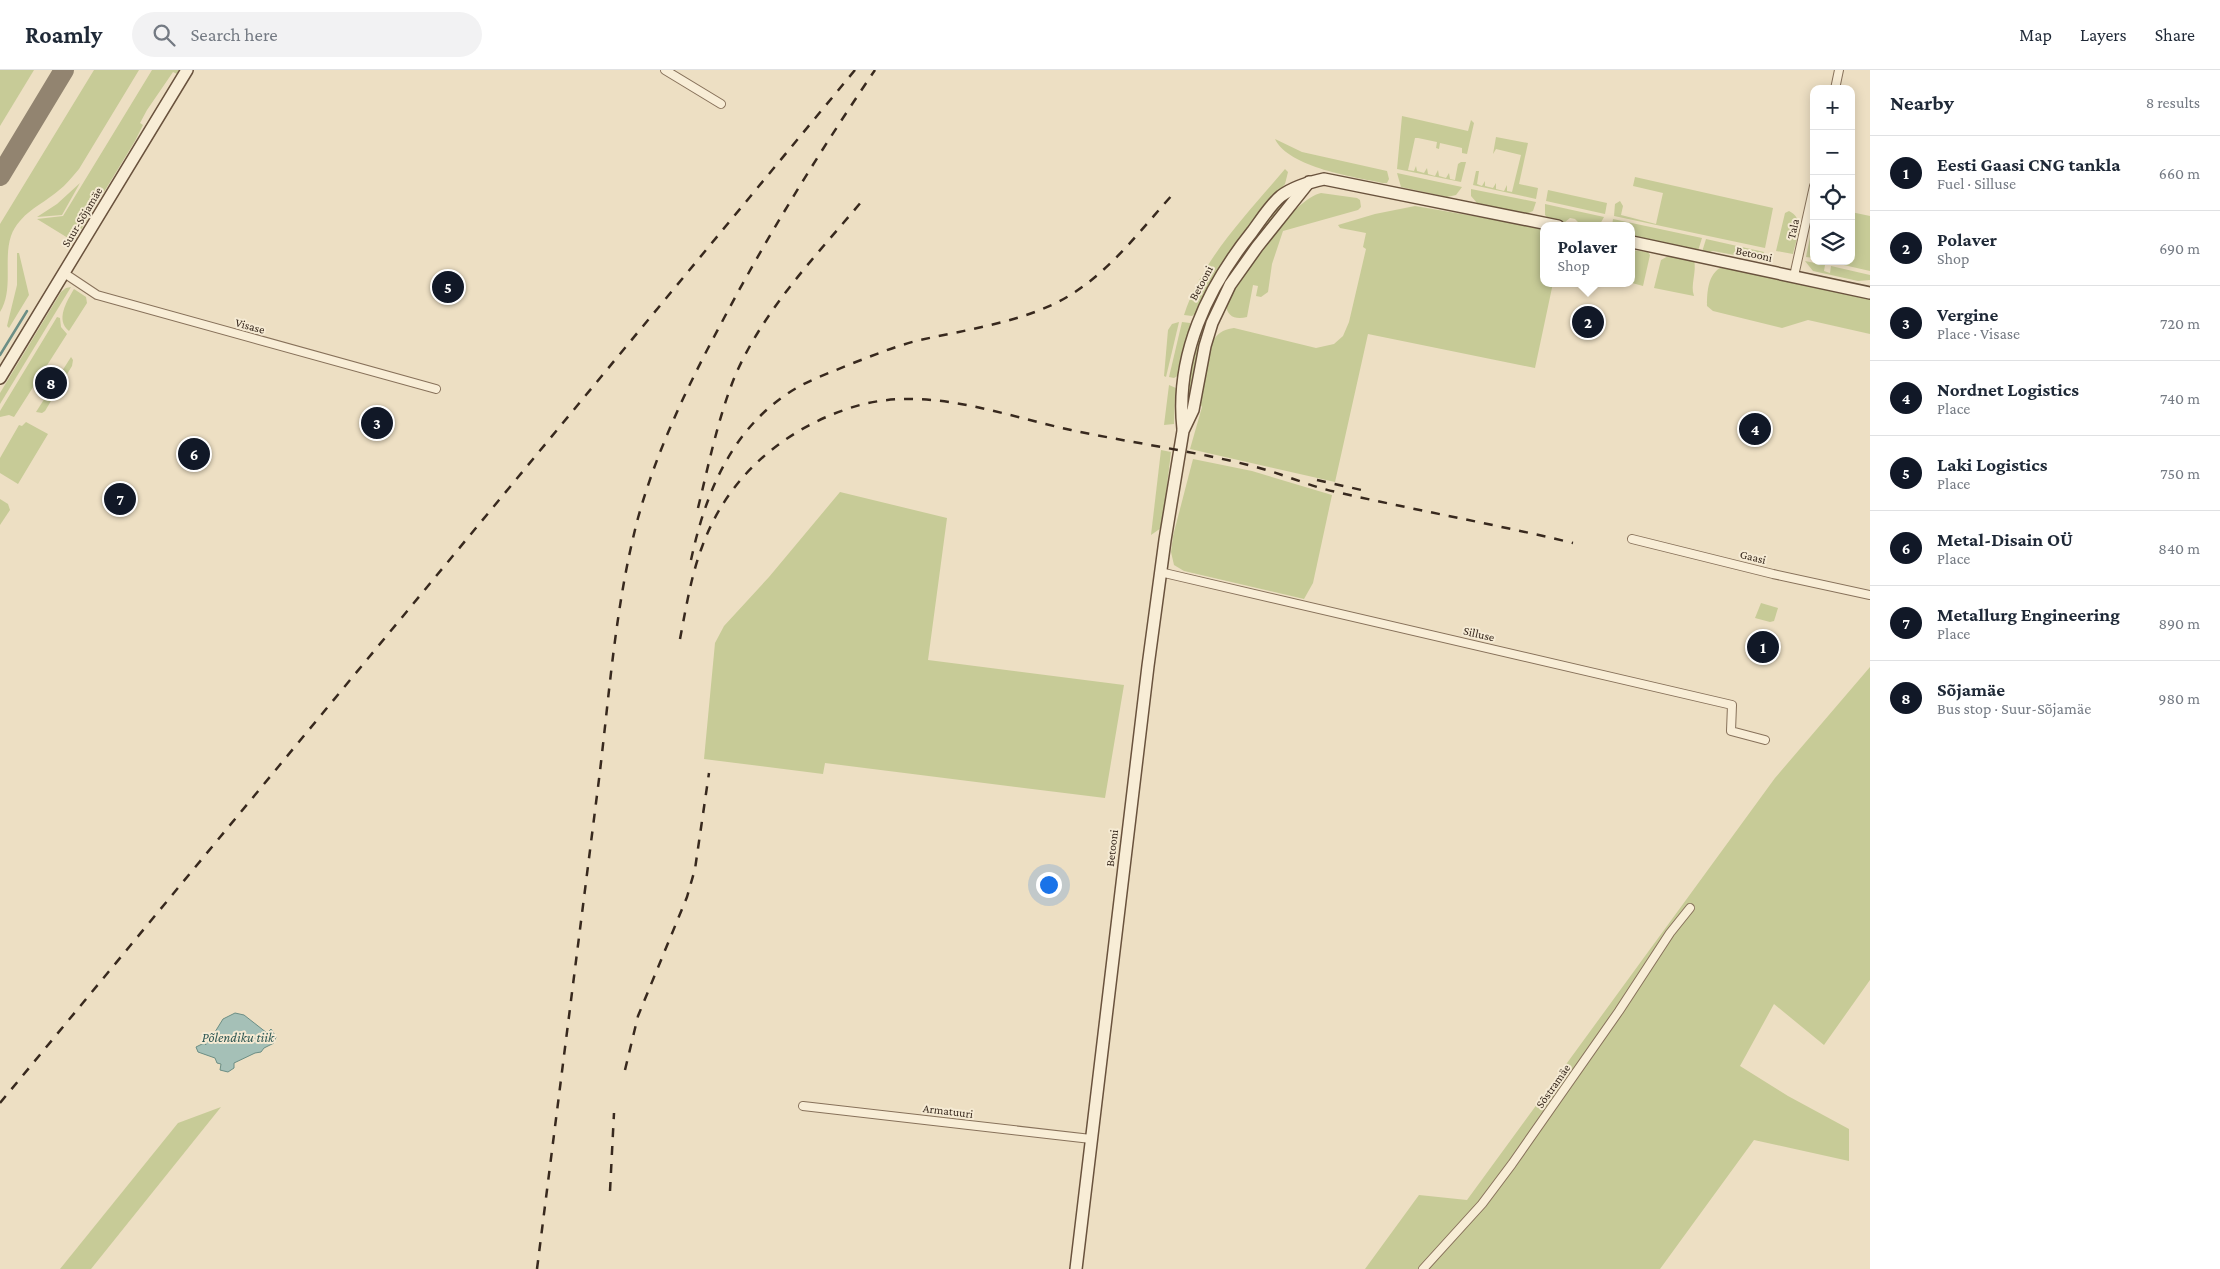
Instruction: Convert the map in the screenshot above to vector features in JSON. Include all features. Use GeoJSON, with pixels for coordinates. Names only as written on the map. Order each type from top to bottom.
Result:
{"type":"FeatureCollection","features":[{"type":"Feature","properties":{"kind":"street","name":"Suur-Sõjamäe"},"geometry":{"type":"LineString","coordinates":[[0,378],[187,70]]}},
{"type":"Feature","properties":{"kind":"street"},"geometry":{"type":"LineString","coordinates":[[664,70],[721,104]]}},
{"type":"Feature","properties":{"kind":"street"},"geometry":{"type":"LineString","coordinates":[[1836,85],[1839,70]]}},
{"type":"Feature","properties":{"kind":"street","name":"Betooni"},"geometry":{"type":"LineString","coordinates":[[1076,1269],[1160,572],[1183,431],[1180,404],[1191,344],[1198,320],[1209,296],[1236,251],[1282,196],[1309,182],[1324,179],[1540,222]]}},
{"type":"Feature","properties":{"kind":"street","name":"Tala"},"geometry":{"type":"LineString","coordinates":[[1794,276],[1810,204]]}},
{"type":"Feature","properties":{"kind":"street","name":"Betooni"},"geometry":{"type":"LineString","coordinates":[[1635,243],[1870,293]]}},
{"type":"Feature","properties":{"kind":"street","name":"Visase"},"geometry":{"type":"LineString","coordinates":[[64,273],[97,296],[436,389]]}},
{"type":"Feature","properties":{"kind":"street","name":"Gaasi"},"geometry":{"type":"LineString","coordinates":[[1632,539],[1774,574],[1870,595]]}},
{"type":"Feature","properties":{"kind":"street","name":"Silluse"},"geometry":{"type":"LineString","coordinates":[[1160,572],[1732,705],[1731,731],[1766,740]]}},
{"type":"Feature","properties":{"kind":"street","name":"Sõstramäe"},"geometry":{"type":"LineString","coordinates":[[1423,1269],[1482,1204],[1512,1164],[1619,1011],[1670,933],[1690,908]]}},
{"type":"Feature","properties":{"kind":"street","name":"Armatuuri"},"geometry":{"type":"LineString","coordinates":[[803,1106],[1091,1139]]}},
{"type":"Feature","properties":{"kind":"green space"},"geometry":{"type":"Polygon","coordinates":[[[0,70],[34,70],[0,126],[0,70]]]}},
{"type":"Feature","properties":{"kind":"green space"},"geometry":{"type":"Polygon","coordinates":[[[94,70],[139,70],[79,169],[61,189],[31,210],[15,228],[9,245],[8,284],[0,312],[0,224],[94,70]]]}},
{"type":"Feature","properties":{"kind":"green space"},"geometry":{"type":"Polygon","coordinates":[[[152,70],[179,70],[177,74],[173,72],[147,110],[140,123],[143,125],[135,141],[79,233],[68,238],[37,219],[63,216],[152,70]]]}},
{"type":"Feature","properties":{"kind":"green space"},"geometry":{"type":"Polygon","coordinates":[[[1402,116],[1468,131],[1471,120],[1474,123],[1467,154],[1462,153],[1462,148],[1440,143],[1439,149],[1436,148],[1437,142],[1415,138],[1408,170],[1414,171],[1416,166],[1417,171],[1424,173],[1427,168],[1428,174],[1435,176],[1438,170],[1439,176],[1446,178],[1449,173],[1450,179],[1455,180],[1458,164],[1466,162],[1461,182],[1397,169],[1402,116]]]}},
{"type":"Feature","properties":{"kind":"green space"},"geometry":{"type":"Polygon","coordinates":[[[1496,137],[1528,143],[1519,184],[1538,188],[1536,199],[1473,185],[1476,171],[1479,171],[1477,184],[1482,186],[1485,181],[1485,186],[1493,188],[1496,183],[1496,189],[1504,191],[1507,185],[1507,191],[1512,192],[1521,155],[1496,149],[1493,154],[1496,137]]]}},
{"type":"Feature","properties":{"kind":"green space"},"geometry":{"type":"Polygon","coordinates":[[[1275,139],[1302,152],[1387,171],[1389,179],[1387,183],[1383,183],[1324,170],[1294,157],[1283,149],[1275,139]]]}},
{"type":"Feature","properties":{"kind":"green space"},"geometry":{"type":"Polygon","coordinates":[[[1285,169],[1288,172],[1285,184],[1225,258],[1196,313],[1192,316],[1184,315],[1192,294],[1214,256],[1285,169]]]}},
{"type":"Feature","properties":{"kind":"green space"},"geometry":{"type":"Polygon","coordinates":[[[1397,173],[1462,187],[1456,195],[1447,197],[1401,187],[1397,173]]]}},
{"type":"Feature","properties":{"kind":"green space"},"geometry":{"type":"Polygon","coordinates":[[[1635,177],[1773,208],[1765,248],[1614,216],[1615,204],[1620,201],[1623,206],[1621,215],[1656,224],[1663,193],[1633,186],[1635,177]]]}},
{"type":"Feature","properties":{"kind":"green space"},"geometry":{"type":"Polygon","coordinates":[[[80,183],[62,215],[37,217],[57,204],[80,183]]]}},
{"type":"Feature","properties":{"kind":"green space"},"geometry":{"type":"Polygon","coordinates":[[[1471,189],[1536,202],[1533,211],[1526,214],[1477,203],[1471,196],[1471,189]]]}},
{"type":"Feature","properties":{"kind":"green space"},"geometry":{"type":"Polygon","coordinates":[[[1548,190],[1607,203],[1605,214],[1546,201],[1548,190]]]}},
{"type":"Feature","properties":{"kind":"green space"},"geometry":{"type":"Polygon","coordinates":[[[1321,193],[1357,198],[1360,200],[1361,207],[1358,210],[1283,231],[1272,264],[1268,292],[1261,297],[1256,296],[1258,286],[1253,285],[1247,317],[1236,318],[1232,316],[1226,308],[1226,303],[1254,258],[1296,209],[1309,198],[1321,193]]]}},
{"type":"Feature","properties":{"kind":"green space"},"geometry":{"type":"Polygon","coordinates":[[[1284,204],[1210,315],[1207,316],[1205,313],[1245,246],[1280,205],[1284,204]]]}},
{"type":"Feature","properties":{"kind":"green space"},"geometry":{"type":"Polygon","coordinates":[[[1545,204],[1604,217],[1601,222],[1578,222],[1570,218],[1565,222],[1550,220],[1545,215],[1545,204]]]}},
{"type":"Feature","properties":{"kind":"green space"},"geometry":{"type":"Polygon","coordinates":[[[1415,206],[1540,227],[1540,287],[1552,287],[1535,368],[1368,334],[1335,482],[1190,449],[1202,407],[1200,404],[1211,344],[1215,337],[1223,331],[1234,328],[1316,348],[1334,344],[1343,336],[1349,322],[1366,249],[1363,247],[1366,233],[1340,228],[1338,225],[1375,214],[1415,206]]]}},
{"type":"Feature","properties":{"kind":"green space"},"geometry":{"type":"Polygon","coordinates":[[[1789,211],[1794,215],[1799,224],[1793,254],[1776,251],[1785,213],[1789,211]]]}},
{"type":"Feature","properties":{"kind":"green space"},"geometry":{"type":"Polygon","coordinates":[[[1855,213],[1870,216],[1870,271],[1844,265],[1855,265],[1855,213]]]}},
{"type":"Feature","properties":{"kind":"green space"},"geometry":{"type":"Polygon","coordinates":[[[1613,219],[1627,222],[1613,222],[1613,219]]]}},
{"type":"Feature","properties":{"kind":"green space"},"geometry":{"type":"Polygon","coordinates":[[[1635,224],[1702,238],[1698,251],[1635,238],[1635,224]]]}},
{"type":"Feature","properties":{"kind":"green space"},"geometry":{"type":"Polygon","coordinates":[[[1810,238],[1810,258],[1806,257],[1810,238]]]}},
{"type":"Feature","properties":{"kind":"green space"},"geometry":{"type":"Polygon","coordinates":[[[1706,239],[1764,252],[1761,260],[1713,251],[1706,253],[1702,252],[1706,239]]]}},
{"type":"Feature","properties":{"kind":"green space"},"geometry":{"type":"Polygon","coordinates":[[[1635,250],[1648,252],[1650,255],[1643,286],[1635,284],[1635,250]]]}},
{"type":"Feature","properties":{"kind":"green space"},"geometry":{"type":"Polygon","coordinates":[[[17,253],[19,253],[29,295],[9,328],[7,326],[17,285],[17,253]]]}},
{"type":"Feature","properties":{"kind":"green space"},"geometry":{"type":"Polygon","coordinates":[[[1670,255],[1694,260],[1694,296],[1654,288],[1661,260],[1670,255]]]}},
{"type":"Feature","properties":{"kind":"green space"},"geometry":{"type":"Polygon","coordinates":[[[1805,261],[1810,262],[1810,265],[1825,265],[1824,271],[1830,273],[1831,266],[1870,275],[1870,280],[1858,281],[1813,271],[1805,261]]]}},
{"type":"Feature","properties":{"kind":"green space"},"geometry":{"type":"Polygon","coordinates":[[[1722,267],[1870,298],[1870,334],[1808,320],[1782,328],[1713,311],[1707,306],[1708,289],[1711,278],[1722,267]]]}},
{"type":"Feature","properties":{"kind":"green space"},"geometry":{"type":"Polygon","coordinates":[[[71,287],[0,404],[0,393],[61,292],[71,287]]]}},
{"type":"Feature","properties":{"kind":"green space"},"geometry":{"type":"Polygon","coordinates":[[[74,289],[86,297],[87,303],[69,331],[65,327],[63,316],[74,289]]]}},
{"type":"Feature","properties":{"kind":"green space"},"geometry":{"type":"Polygon","coordinates":[[[57,317],[60,318],[61,327],[67,334],[14,417],[9,415],[0,417],[0,411],[57,317]]]}},
{"type":"Feature","properties":{"kind":"green space"},"geometry":{"type":"Polygon","coordinates":[[[1179,322],[1166,377],[1164,376],[1168,330],[1172,324],[1179,322]]]}},
{"type":"Feature","properties":{"kind":"green space"},"geometry":{"type":"Polygon","coordinates":[[[1182,322],[1190,323],[1191,327],[1179,375],[1174,378],[1169,377],[1182,322]]]}},
{"type":"Feature","properties":{"kind":"green space"},"geometry":{"type":"Polygon","coordinates":[[[1202,328],[1204,329],[1188,407],[1189,377],[1202,328]]]}},
{"type":"Feature","properties":{"kind":"green space"},"geometry":{"type":"Polygon","coordinates":[[[71,357],[73,360],[72,366],[45,411],[42,413],[36,412],[71,357]]]}},
{"type":"Feature","properties":{"kind":"green space"},"geometry":{"type":"Polygon","coordinates":[[[1169,385],[1176,388],[1174,424],[1164,425],[1169,385]]]}},
{"type":"Feature","properties":{"kind":"green space"},"geometry":{"type":"Polygon","coordinates":[[[26,422],[48,434],[18,484],[0,473],[0,458],[19,425],[22,426],[26,422]]]}},
{"type":"Feature","properties":{"kind":"green space"},"geometry":{"type":"Polygon","coordinates":[[[1161,450],[1171,452],[1161,528],[1151,535],[1161,450]]]}},
{"type":"Feature","properties":{"kind":"green space"},"geometry":{"type":"Polygon","coordinates":[[[1193,459],[1252,471],[1332,495],[1313,583],[1304,599],[1184,571],[1174,565],[1171,552],[1173,536],[1193,459]]]}},
{"type":"Feature","properties":{"kind":"green space"},"geometry":{"type":"Polygon","coordinates":[[[840,492],[947,518],[928,660],[1124,685],[1105,798],[825,763],[823,774],[704,759],[715,643],[724,626],[769,577],[840,492]]]}},
{"type":"Feature","properties":{"kind":"green space"},"geometry":{"type":"Polygon","coordinates":[[[0,499],[8,504],[10,510],[0,525],[0,499]]]}},
{"type":"Feature","properties":{"kind":"green space"},"geometry":{"type":"Polygon","coordinates":[[[1761,603],[1778,608],[1774,621],[1770,622],[1755,618],[1761,603]]]}},
{"type":"Feature","properties":{"kind":"green space"},"geometry":{"type":"Polygon","coordinates":[[[1870,667],[1870,980],[1824,1045],[1774,1004],[1740,1066],[1788,1096],[1849,1129],[1849,1161],[1754,1140],[1660,1269],[1365,1269],[1419,1195],[1467,1200],[1775,778],[1870,667]]]}},
{"type":"Feature","properties":{"kind":"green space"},"geometry":{"type":"Polygon","coordinates":[[[221,1107],[91,1269],[60,1269],[178,1123],[221,1107]]]}},
{"type":"Feature","properties":{"kind":"water","name":"Põlendiku tiik"},"geometry":{"type":"Polygon","coordinates":[[[235,1013],[244,1015],[267,1033],[271,1029],[276,1037],[274,1043],[264,1048],[261,1052],[234,1063],[234,1068],[228,1072],[220,1070],[221,1064],[217,1063],[215,1058],[198,1052],[196,1047],[204,1043],[206,1045],[205,1042],[215,1032],[223,1019],[235,1013]]]}},
{"type":"Feature","properties":{"kind":"waterway"},"geometry":{"type":"LineString","coordinates":[[0,355],[27,311]]}},
{"type":"Feature","properties":{"kind":"taxiway"},"geometry":{"type":"LineString","coordinates":[[0,176],[64,70]]}},
{"type":"Feature","properties":{"kind":"railway"},"geometry":{"type":"LineString","coordinates":[[0,1103],[855,70]]}},
{"type":"Feature","properties":{"kind":"railway"},"geometry":{"type":"LineString","coordinates":[[537,1269],[613,656],[623,587],[638,518],[664,442],[710,344],[777,224],[875,70]]}},
{"type":"Feature","properties":{"kind":"railway"},"geometry":{"type":"LineString","coordinates":[[691,560],[705,508],[726,461],[740,439],[757,419],[777,401],[812,380],[893,348],[920,340],[1008,321],[1058,302],[1091,280],[1120,254],[1173,194]]}},
{"type":"Feature","properties":{"kind":"railway"},"geometry":{"type":"LineString","coordinates":[[698,508],[724,408],[735,376],[747,352],[761,328],[792,284],[862,201]]}},
{"type":"Feature","properties":{"kind":"railway"},"geometry":{"type":"LineString","coordinates":[[680,639],[692,581],[702,547],[712,523],[740,480],[777,446],[798,432],[844,410],[873,402],[901,399],[958,403],[1071,430],[1233,461],[1336,492],[1573,543]]}},
{"type":"Feature","properties":{"kind":"railway"},"geometry":{"type":"LineString","coordinates":[[1317,480],[1366,491]]}},
{"type":"Feature","properties":{"kind":"railway"},"geometry":{"type":"LineString","coordinates":[[625,1070],[638,1016],[687,897],[695,869],[709,773]]}},
{"type":"Feature","properties":{"kind":"railway"},"geometry":{"type":"LineString","coordinates":[[610,1191],[614,1113]]}},
{"type":"Feature","properties":{"kind":"place","name":"Laki Logistics"},"geometry":{"type":"Point","coordinates":[448,287]}},
{"type":"Feature","properties":{"kind":"place","name":"Polaver"},"geometry":{"type":"Point","coordinates":[1588,322]}},
{"type":"Feature","properties":{"kind":"place","name":"Sõjamäe"},"geometry":{"type":"Point","coordinates":[51,383]}},
{"type":"Feature","properties":{"kind":"place","name":"Vergine"},"geometry":{"type":"Point","coordinates":[377,423]}},
{"type":"Feature","properties":{"kind":"place","name":"Nordnet Logistics"},"geometry":{"type":"Point","coordinates":[1755,429]}},
{"type":"Feature","properties":{"kind":"place","name":"Metal-Disain OÜ"},"geometry":{"type":"Point","coordinates":[194,454]}},
{"type":"Feature","properties":{"kind":"place","name":"Metallurg Engineering"},"geometry":{"type":"Point","coordinates":[120,499]}},
{"type":"Feature","properties":{"kind":"place","name":"Eesti Gaasi CNG tankla"},"geometry":{"type":"Point","coordinates":[1763,647]}}]}
